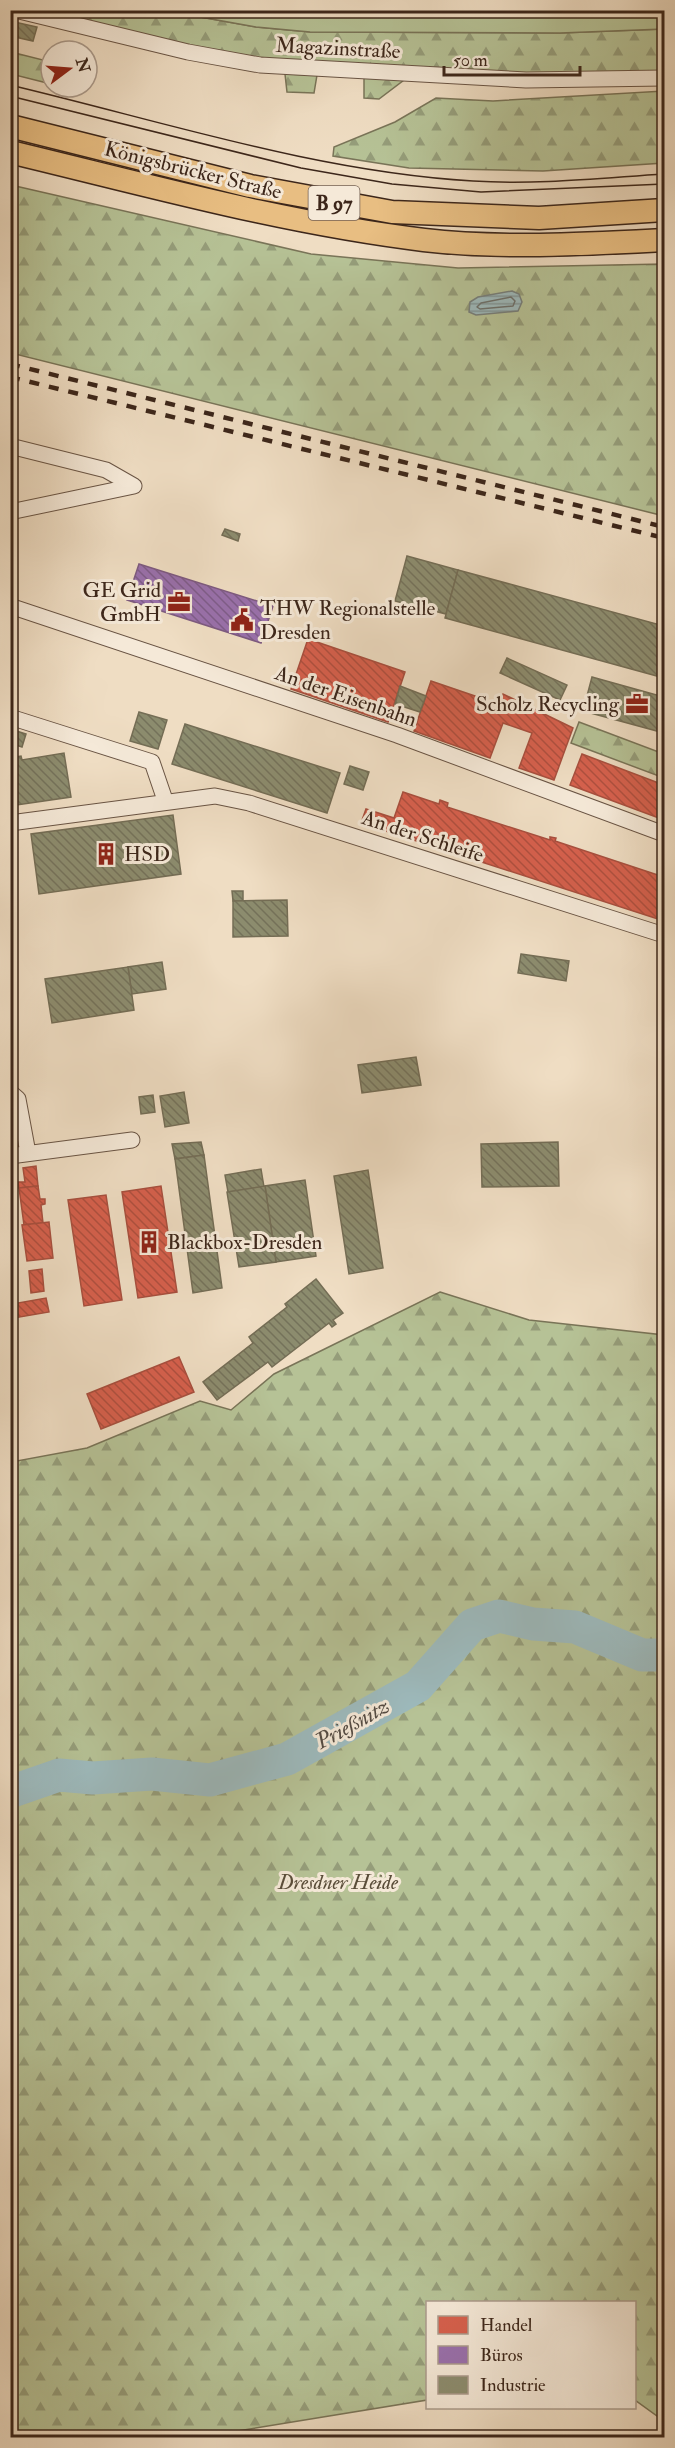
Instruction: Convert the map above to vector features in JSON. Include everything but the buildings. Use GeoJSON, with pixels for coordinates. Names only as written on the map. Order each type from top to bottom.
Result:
{"type":"FeatureCollection","features":[{"type":"Feature","properties":{"kind":"main road","name":"Königsbrücker Straße"},"geometry":{"type":"LineString","coordinates":[[10,126],[250,186],[392,212],[539,218],[664,210]]}},
{"type":"Feature","properties":{"kind":"main road","name":"Königsbrücker Straße"},"geometry":{"type":"LineString","coordinates":[[10,152],[244,210],[328,226],[425,240],[474,243],[664,240]]}},
{"type":"Feature","properties":{"kind":"street","name":"Magazinstraße"},"geometry":{"type":"LineString","coordinates":[[15,10],[188,52],[261,65],[526,80],[664,78]]}},
{"type":"Feature","properties":{"kind":"street"},"geometry":{"type":"LineString","coordinates":[[10,446],[106,470],[134,486],[10,512]]}},
{"type":"Feature","properties":{"kind":"street","name":"An der Eisenbahn"},"geometry":{"type":"LineString","coordinates":[[10,606],[397,735],[664,834]]}},
{"type":"Feature","properties":{"kind":"street"},"geometry":{"type":"LineString","coordinates":[[10,717],[152,762],[165,800]]}},
{"type":"Feature","properties":{"kind":"street","name":"An der Schleife"},"geometry":{"type":"LineString","coordinates":[[10,823],[165,800],[215,796],[249,803],[664,935]]}},
{"type":"Feature","properties":{"kind":"street"},"geometry":{"type":"LineString","coordinates":[[10,1092],[18,1100],[28,1153]]}},
{"type":"Feature","properties":{"kind":"street"},"geometry":{"type":"LineString","coordinates":[[10,1156],[132,1140]]}},
{"type":"Feature","properties":{"kind":"green space"},"geometry":{"type":"Polygon","coordinates":[[[664,10],[664,29],[560,33],[310,32],[256,27],[167,11],[664,10]]]}},
{"type":"Feature","properties":{"kind":"green space"},"geometry":{"type":"Polygon","coordinates":[[[42,11],[167,11],[256,27],[310,32],[560,33],[664,29],[664,71],[570,75],[267,61],[195,50],[42,11]]]}},
{"type":"Feature","properties":{"kind":"green space"},"geometry":{"type":"Polygon","coordinates":[[[11,52],[39,59],[39,81],[11,74],[11,52]]]}},
{"type":"Feature","properties":{"kind":"green space"},"geometry":{"type":"Polygon","coordinates":[[[285,74],[317,75],[314,93],[287,92],[285,74]]]}},
{"type":"Feature","properties":{"kind":"green space"},"geometry":{"type":"Polygon","coordinates":[[[364,76],[404,80],[379,99],[364,98],[364,76]]]}},
{"type":"Feature","properties":{"kind":"green space"},"geometry":{"type":"Polygon","coordinates":[[[664,91],[664,163],[543,171],[409,168],[333,156],[334,147],[395,122],[436,98],[493,101],[664,91]]]}},
{"type":"Feature","properties":{"kind":"green space"},"geometry":{"type":"Polygon","coordinates":[[[11,185],[311,254],[458,268],[664,264],[664,516],[11,353],[11,185]]]}},
{"type":"Feature","properties":{"kind":"green space"},"geometry":{"type":"Polygon","coordinates":[[[579,722],[664,754],[664,778],[571,743],[579,722]]]}},
{"type":"Feature","properties":{"kind":"green space","name":"Dresdner Heide"},"geometry":{"type":"Polygon","coordinates":[[[440,1292],[529,1320],[664,1335],[664,2421],[636,2401],[636,2301],[426,2301],[426,2400],[201,2437],[11,2437],[11,1462],[87,1448],[200,1401],[231,1410],[274,1374],[440,1292]]]}},
{"type":"Feature","properties":{"kind":"water"},"geometry":{"type":"Polygon","coordinates":[[[512,291],[519,294],[522,302],[518,311],[476,315],[469,312],[470,302],[478,297],[512,291]]]}},
{"type":"Feature","properties":{"kind":"waterway","name":"Prießnitz"},"geometry":{"type":"LineString","coordinates":[[10,1792],[59,1775],[93,1778],[152,1774],[210,1780],[287,1759],[418,1686],[472,1625],[499,1616],[533,1624],[575,1627],[642,1655],[664,1655]]}},
{"type":"Feature","properties":{"kind":"tram line"},"geometry":{"type":"LineString","coordinates":[[10,85],[240,143],[356,167],[415,176],[521,182],[664,174]]}},
{"type":"Feature","properties":{"kind":"tram line"},"geometry":{"type":"LineString","coordinates":[[10,96],[301,168],[392,184],[481,192],[664,184]]}},
{"type":"Feature","properties":{"kind":"railway"},"geometry":{"type":"LineString","coordinates":[[10,364],[664,527]]}},
{"type":"Feature","properties":{"kind":"railway"},"geometry":{"type":"LineString","coordinates":[[10,377],[664,538]]}},
{"type":"Feature","properties":{"kind":"place","name":"GE Grid GmbH"},"geometry":{"type":"Point","coordinates":[179,602]}},
{"type":"Feature","properties":{"kind":"place","name":"THW Regionalstelle Dresden"},"geometry":{"type":"Point","coordinates":[242,620]}},
{"type":"Feature","properties":{"kind":"place","name":"Scholz Recycling"},"geometry":{"type":"Point","coordinates":[637,704]}},
{"type":"Feature","properties":{"kind":"place","name":"HSD"},"geometry":{"type":"Point","coordinates":[106,854]}},
{"type":"Feature","properties":{"kind":"place","name":"Blackbox-Dresden"},"geometry":{"type":"Point","coordinates":[149,1242]}}]}
